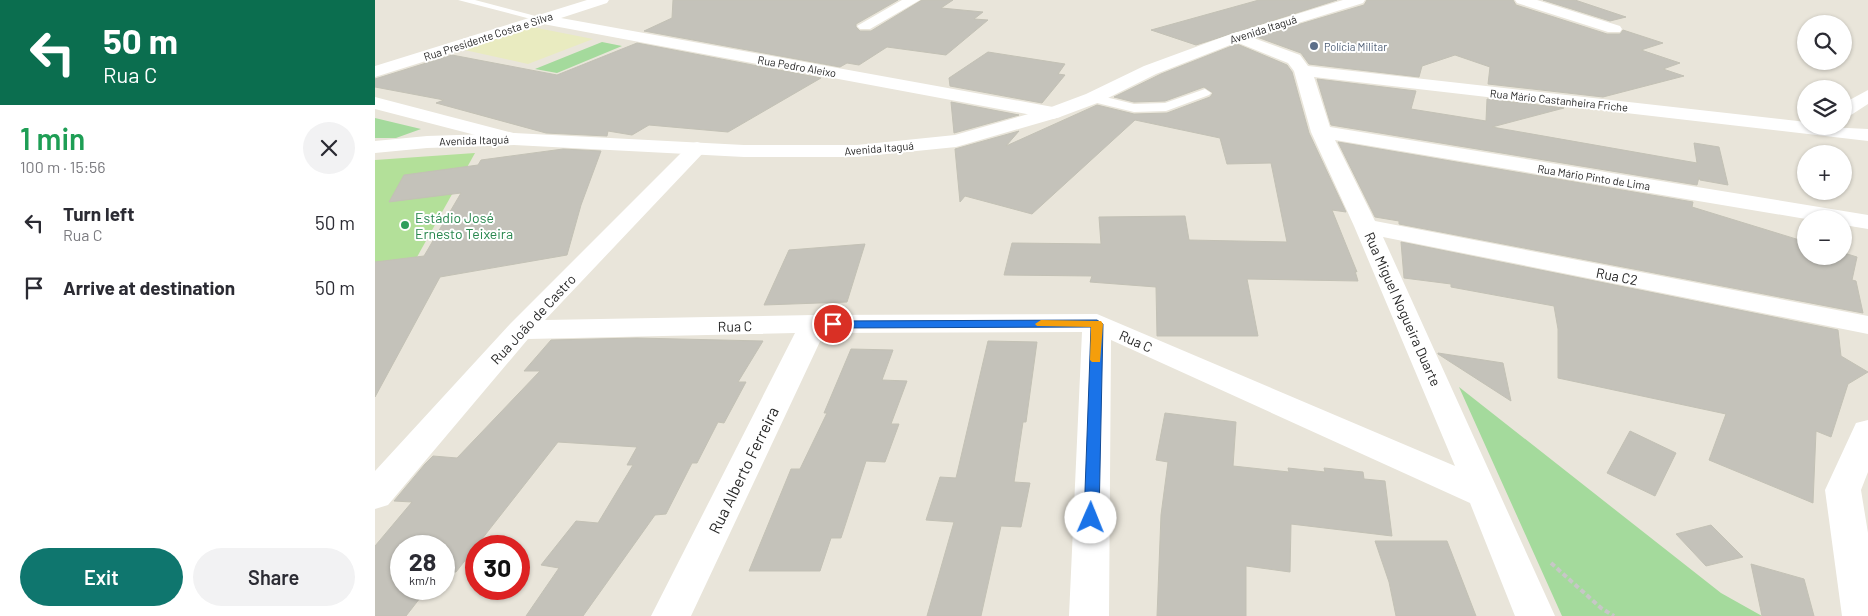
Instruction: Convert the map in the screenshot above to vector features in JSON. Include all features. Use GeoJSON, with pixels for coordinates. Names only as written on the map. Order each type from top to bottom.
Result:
{"type":"FeatureCollection","features":[{"type":"Feature","properties":{"kind":"street","name":"Rua Presidente Costa e Silva"},"geometry":{"type":"LineString","coordinates":[[375,72],[602,0]]}},
{"type":"Feature","properties":{"kind":"street"},"geometry":{"type":"LineString","coordinates":[[865,26],[913,0]]}},
{"type":"Feature","properties":{"kind":"street","name":"Avenida Itaguá"},"geometry":{"type":"LineString","coordinates":[[375,147],[427,142],[514,139],[744,151],[857,151],[956,141],[1053,113],[1093,98],[1150,70],[1237,37],[1359,0]]}},
{"type":"Feature","properties":{"kind":"street"},"geometry":{"type":"LineString","coordinates":[[1523,0],[1614,29]]}},
{"type":"Feature","properties":{"kind":"street","name":"Rua Pedro Aleixo"},"geometry":{"type":"LineString","coordinates":[[542,19],[1053,113]]}},
{"type":"Feature","properties":{"kind":"street"},"geometry":{"type":"LineString","coordinates":[[1237,37],[1294,59],[1303,71]]}},
{"type":"Feature","properties":{"kind":"street","name":"Rua Mário Castanheira Friche"},"geometry":{"type":"LineString","coordinates":[[1303,71],[1797,126]]}},
{"type":"Feature","properties":{"kind":"street","name":"Rua Miguel Nogueira Duarte"},"geometry":{"type":"LineString","coordinates":[[1303,71],[1321,132],[1367,226],[1485,494],[1535,616]]}},
{"type":"Feature","properties":{"kind":"street"},"geometry":{"type":"LineString","coordinates":[[1852,106],[1868,96]]}},
{"type":"Feature","properties":{"kind":"street"},"geometry":{"type":"LineString","coordinates":[[375,103],[514,139]]}},
{"type":"Feature","properties":{"kind":"street","name":"Rua Mário Pinto de Lima"},"geometry":{"type":"LineString","coordinates":[[1321,132],[1868,222]]}},
{"type":"Feature","properties":{"kind":"street","name":"Rua Mário Castanheira Friche"},"geometry":{"type":"LineString","coordinates":[[1852,133],[1868,135]]}},
{"type":"Feature","properties":{"kind":"street","name":"Rua João de Castro"},"geometry":{"type":"LineString","coordinates":[[375,495],[520,330],[697,148]]}},
{"type":"Feature","properties":{"kind":"street","name":"Rua C2"},"geometry":{"type":"LineString","coordinates":[[1367,226],[1868,325]]}},
{"type":"Feature","properties":{"kind":"street","name":"Rua C"},"geometry":{"type":"LineString","coordinates":[[520,330],[814,324],[1097,324],[1485,494]]}},
{"type":"Feature","properties":{"kind":"street","name":"Rua Alberto Ferreira"},"geometry":{"type":"LineString","coordinates":[[671,616],[814,324]]}},
{"type":"Feature","properties":{"kind":"street"},"geometry":{"type":"LineString","coordinates":[[1089,616],[1097,324]]}},
{"type":"Feature","properties":{"kind":"street"},"geometry":{"type":"LineString","coordinates":[[1862,616],[1843,490],[1868,432]]}},
{"type":"Feature","properties":{"kind":"lane"},"geometry":{"type":"LineString","coordinates":[[463,0],[542,19]]}},
{"type":"Feature","properties":{"kind":"lane"},"geometry":{"type":"LineString","coordinates":[[1093,98],[1134,108],[1158,108],[1205,93]]}},
{"type":"Feature","properties":{"kind":"green space"},"geometry":{"type":"Polygon","coordinates":[[[602,42],[622,46],[557,73],[535,69],[602,42]]]}},
{"type":"Feature","properties":{"kind":"green space"},"geometry":{"type":"Polygon","coordinates":[[[375,118],[421,129],[396,138],[375,138],[375,118]]]}},
{"type":"Feature","properties":{"kind":"green space","name":"Estádio José Ernesto Teixeira"},"geometry":{"type":"Polygon","coordinates":[[[475,153],[417,257],[375,321],[375,160],[475,153]]]}},
{"type":"Feature","properties":{"kind":"green space"},"geometry":{"type":"Polygon","coordinates":[[[1459,387],[1721,593],[1762,616],[1562,616],[1459,387]]]}},
{"type":"Feature","properties":{"kind":"sand"},"geometry":{"type":"Polygon","coordinates":[[[527,26],[593,39],[528,64],[460,49],[527,26]]]}},
{"type":"Feature","properties":{"kind":"building"},"geometry":{"type":"Polygon","coordinates":[[[673,0],[898,0],[856,24],[860,31],[871,31],[922,0],[953,0],[941,8],[983,12],[974,19],[988,20],[946,55],[887,47],[859,65],[847,63],[840,67],[644,31],[672,18],[673,0]]]}},
{"type":"Feature","properties":{"kind":"building"},"geometry":{"type":"Polygon","coordinates":[[[1259,0],[1337,0],[1196,45],[1151,30],[1259,0]]]}},
{"type":"Feature","properties":{"kind":"building"},"geometry":{"type":"Polygon","coordinates":[[[1367,0],[1513,0],[1516,5],[1607,34],[1620,34],[1623,30],[1663,43],[1641,50],[1680,63],[1663,69],[1684,76],[1603,97],[1488,84],[1490,67],[1455,55],[1422,66],[1419,77],[1309,64],[1301,53],[1257,37],[1364,5],[1367,0]]]}},
{"type":"Feature","properties":{"kind":"building"},"geometry":{"type":"Polygon","coordinates":[[[1543,0],[1575,0],[1626,17],[1610,21],[1543,0]]]}},
{"type":"Feature","properties":{"kind":"building"},"geometry":{"type":"Polygon","coordinates":[[[637,43],[821,78],[728,132],[649,125],[632,135],[608,131],[607,136],[546,133],[436,103],[444,100],[375,87],[375,79],[452,55],[557,75],[637,43]]]}},
{"type":"Feature","properties":{"kind":"building"},"geometry":{"type":"Polygon","coordinates":[[[1237,44],[1287,65],[1292,72],[1309,133],[1346,212],[1332,210],[1357,272],[1355,271],[1358,281],[1247,279],[1258,336],[1157,336],[1156,287],[1090,282],[1092,276],[1004,275],[1012,243],[1101,244],[1099,217],[1185,216],[1189,240],[1287,242],[1271,163],[1227,164],[1220,138],[1135,120],[1032,214],[965,196],[960,202],[955,149],[1019,131],[1006,146],[1097,105],[1134,114],[1167,113],[1210,97],[1213,93],[1204,87],[1165,101],[1134,102],[1114,97],[1161,74],[1237,44]]]}},
{"type":"Feature","properties":{"kind":"building"},"geometry":{"type":"Polygon","coordinates":[[[988,52],[1065,64],[1058,74],[1065,75],[1042,103],[950,86],[949,78],[988,52]]]}},
{"type":"Feature","properties":{"kind":"building"},"geometry":{"type":"Polygon","coordinates":[[[1317,79],[1416,91],[1411,109],[1486,121],[1487,99],[1564,108],[1492,127],[1697,163],[1694,143],[1719,147],[1728,185],[1700,180],[1699,177],[1697,185],[1331,125],[1317,79]]]}},
{"type":"Feature","properties":{"kind":"building"},"geometry":{"type":"Polygon","coordinates":[[[951,102],[1019,115],[954,133],[951,102]]]}},
{"type":"Feature","properties":{"kind":"building"},"geometry":{"type":"Polygon","coordinates":[[[1338,142],[1693,202],[1692,207],[1797,239],[1797,265],[1852,265],[1852,255],[1857,257],[1852,280],[1856,281],[1863,313],[1399,224],[1399,221],[1375,217],[1338,142]]]}},
{"type":"Feature","properties":{"kind":"building"},"geometry":{"type":"Polygon","coordinates":[[[563,149],[601,151],[581,205],[567,255],[440,277],[375,397],[375,262],[424,256],[461,193],[389,202],[404,175],[478,165],[481,160],[563,149]]]}},
{"type":"Feature","properties":{"kind":"building"},"geometry":{"type":"Polygon","coordinates":[[[1401,242],[1838,330],[1841,356],[1868,372],[1848,384],[1831,437],[1816,431],[1813,503],[1709,460],[1726,414],[1558,378],[1558,329],[1554,306],[1451,287],[1451,284],[1404,278],[1401,242]]]}},
{"type":"Feature","properties":{"kind":"building"},"geometry":{"type":"Polygon","coordinates":[[[865,244],[847,302],[764,305],[789,250],[865,244]]]}},
{"type":"Feature","properties":{"kind":"building"},"geometry":{"type":"Polygon","coordinates":[[[637,338],[763,341],[738,382],[746,382],[724,423],[718,422],[697,463],[692,463],[666,514],[655,515],[583,616],[526,616],[559,568],[541,565],[576,521],[598,523],[633,465],[627,465],[637,447],[558,442],[485,535],[465,535],[465,561],[456,572],[455,535],[390,535],[390,600],[418,600],[406,616],[375,616],[375,546],[412,502],[394,501],[433,456],[457,458],[540,371],[524,371],[551,340],[637,338]]]}},
{"type":"Feature","properties":{"kind":"building"},"geometry":{"type":"Polygon","coordinates":[[[988,341],[1037,342],[1026,422],[1023,422],[1014,482],[1030,483],[1021,527],[1001,526],[981,616],[927,616],[954,522],[926,520],[940,477],[956,478],[988,341]]]}},
{"type":"Feature","properties":{"kind":"building"},"geometry":{"type":"Polygon","coordinates":[[[851,349],[893,350],[882,380],[907,381],[891,424],[899,424],[885,462],[866,461],[841,538],[831,538],[820,571],[749,571],[791,469],[800,469],[827,413],[824,413],[851,349]]]}},
{"type":"Feature","properties":{"kind":"building"},"geometry":{"type":"Polygon","coordinates":[[[1438,354],[1503,363],[1511,401],[1438,354]]]}},
{"type":"Feature","properties":{"kind":"building"},"geometry":{"type":"Polygon","coordinates":[[[1165,413],[1236,422],[1233,466],[1289,472],[1288,468],[1325,472],[1324,468],[1363,472],[1364,479],[1385,481],[1392,536],[1291,524],[1290,572],[1246,566],[1246,616],[1157,616],[1161,515],[1168,462],[1156,460],[1165,413]]]}},
{"type":"Feature","properties":{"kind":"building"},"geometry":{"type":"Polygon","coordinates":[[[1630,431],[1676,453],[1655,496],[1607,473],[1630,431]]]}},
{"type":"Feature","properties":{"kind":"building"},"geometry":{"type":"Polygon","coordinates":[[[1711,525],[1743,557],[1706,566],[1676,534],[1711,525]]]}},
{"type":"Feature","properties":{"kind":"building"},"geometry":{"type":"Polygon","coordinates":[[[1375,541],[1447,541],[1476,616],[1396,616],[1389,582],[1375,541]]]}},
{"type":"Feature","properties":{"kind":"building"},"geometry":{"type":"Polygon","coordinates":[[[1751,564],[1804,579],[1814,616],[1762,616],[1751,564]]]}},
{"type":"Feature","properties":{"kind":"slow traffic"},"geometry":{"type":"LineString","coordinates":[[1041,324],[1097,324],[1096,360]]}},
{"type":"Feature","properties":{"kind":"place","name":"Polícia Militar"},"geometry":{"type":"Point","coordinates":[1314,46]}},
{"type":"Feature","properties":{"kind":"place","name":"Estádio José Ernesto Teixeira"},"geometry":{"type":"Point","coordinates":[405,225]}},
{"type":"Feature","properties":{"kind":"route"},"geometry":{"type":"LineString","coordinates":[[833,324],[1097,324],[1091,518]]}}]}
